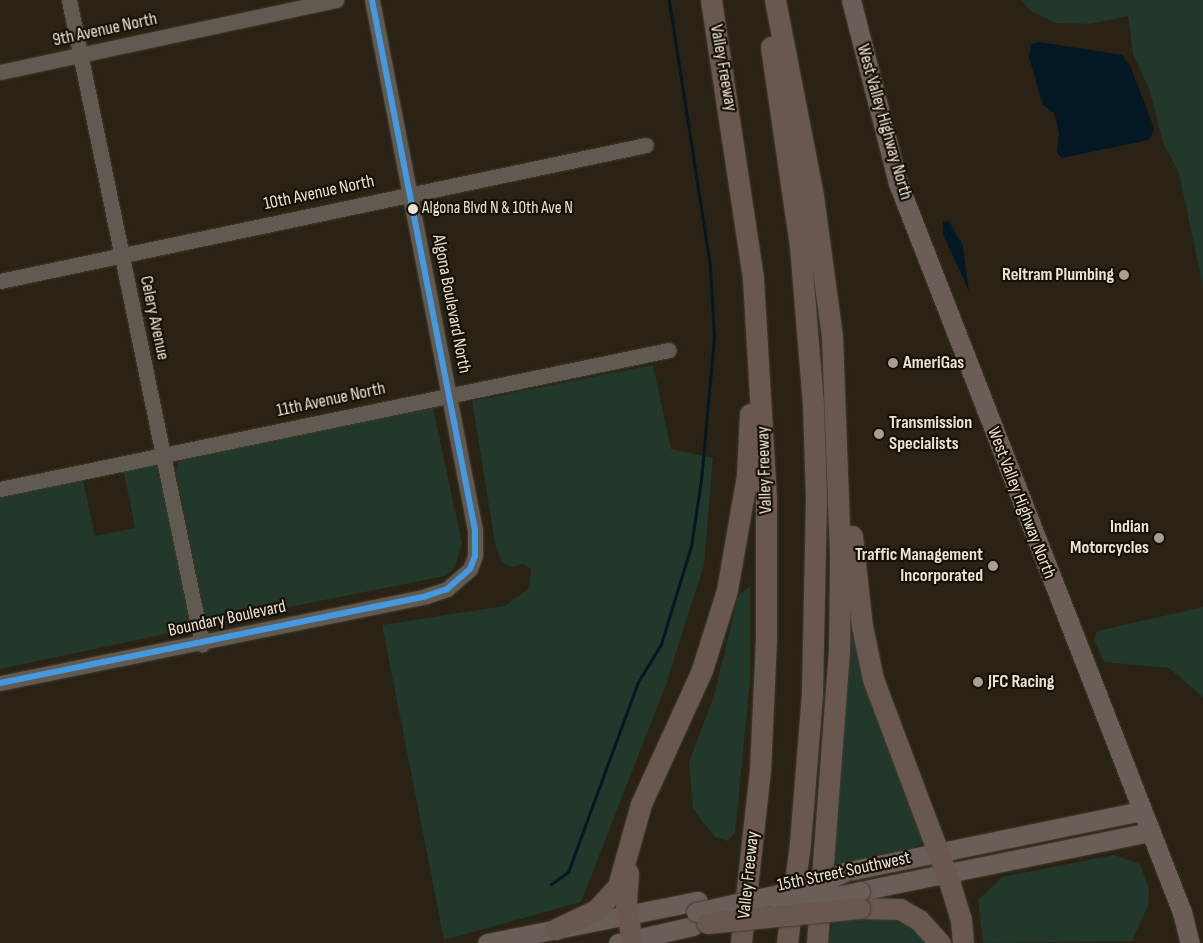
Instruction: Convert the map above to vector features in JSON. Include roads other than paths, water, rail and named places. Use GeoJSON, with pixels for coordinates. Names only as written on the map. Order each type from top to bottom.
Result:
{"type":"FeatureCollection","features":[{"type":"Feature","properties":{"kind":"highway","name":"Valley Freeway"},"geometry":{"type":"LineString","coordinates":[[711,0],[744,202],[763,418],[767,569],[760,770],[741,941]]}},
{"type":"Feature","properties":{"kind":"highway"},"geometry":{"type":"LineString","coordinates":[[763,0],[800,246],[813,404],[816,500],[812,694],[800,844],[787,943]]}},
{"type":"Feature","properties":{"kind":"highway"},"geometry":{"type":"LineString","coordinates":[[775,0],[813,196],[832,336],[840,377],[857,590],[866,648],[886,720],[943,862],[961,920],[963,943]]}},
{"type":"Feature","properties":{"kind":"highway"},"geometry":{"type":"LineString","coordinates":[[552,936],[596,910],[613,894],[623,872],[636,818],[702,670],[727,590],[738,529],[750,430],[744,202]]}},
{"type":"Feature","properties":{"kind":"highway"},"geometry":{"type":"LineString","coordinates":[[817,943],[828,833],[839,650],[840,557],[832,336]]}},
{"type":"Feature","properties":{"kind":"highway"},"geometry":{"type":"LineString","coordinates":[[628,934],[627,880],[636,818]]}},
{"type":"Feature","properties":{"kind":"highway"},"geometry":{"type":"LineString","coordinates":[[698,915],[860,900],[900,909],[919,920],[940,943]]}},
{"type":"Feature","properties":{"kind":"main road","name":"West Valley Highway North"},"geometry":{"type":"LineString","coordinates":[[851,0],[898,184],[1151,832],[1190,943]]}},
{"type":"Feature","properties":{"kind":"main road","name":"15th Street Southwest"},"geometry":{"type":"LineString","coordinates":[[860,900],[943,862],[1142,811]]}},
{"type":"Feature","properties":{"kind":"main road","name":"15th Street Southwest"},"geometry":{"type":"LineString","coordinates":[[487,943],[552,936],[628,934],[844,872],[864,868],[943,862],[1151,832]]}},
{"type":"Feature","properties":{"kind":"street","name":"Celery Avenue"},"geometry":{"type":"LineString","coordinates":[[69,0],[202,644]]}},
{"type":"Feature","properties":{"kind":"street","name":"9th Avenue North"},"geometry":{"type":"LineString","coordinates":[[0,72],[336,0]]}},
{"type":"Feature","properties":{"kind":"street","name":"Algona Boulevard North"},"geometry":{"type":"LineString","coordinates":[[372,0],[476,541],[470,569],[458,582]]}},
{"type":"Feature","properties":{"kind":"street","name":"10th Avenue North"},"geometry":{"type":"LineString","coordinates":[[0,281],[410,193],[646,145]]}},
{"type":"Feature","properties":{"kind":"street","name":"11th Avenue North"},"geometry":{"type":"LineString","coordinates":[[0,489],[163,453],[669,350]]}},
{"type":"Feature","properties":{"kind":"street","name":"Boundary Boulevard"},"geometry":{"type":"LineString","coordinates":[[0,683],[202,644],[426,596],[458,582]]}},
{"type":"Feature","properties":{"kind":"water"},"geometry":{"type":"Polygon","coordinates":[[[1039,42],[1122,55],[1130,65],[1154,128],[1148,140],[1062,158],[1057,153],[1059,133],[1054,113],[1043,105],[1029,57],[1031,44],[1039,42]]]}},
{"type":"Feature","properties":{"kind":"water"},"geometry":{"type":"Polygon","coordinates":[[[949,221],[963,246],[969,291],[943,234],[943,222],[949,221]]]}},
{"type":"Feature","properties":{"kind":"waterway"},"geometry":{"type":"LineString","coordinates":[[551,884],[568,872],[638,682],[661,644],[691,546],[701,480],[714,336],[710,266],[669,0]]}},
{"type":"Feature","properties":{"kind":"place","name":"Algona Blvd N & 10th Ave N"},"geometry":{"type":"Point","coordinates":[413,209]}},
{"type":"Feature","properties":{"kind":"place","name":"Reltram Plumbing"},"geometry":{"type":"Point","coordinates":[1124,275]}},
{"type":"Feature","properties":{"kind":"place","name":"AmeriGas"},"geometry":{"type":"Point","coordinates":[893,363]}},
{"type":"Feature","properties":{"kind":"place","name":"Transmission Specialists"},"geometry":{"type":"Point","coordinates":[879,434]}},
{"type":"Feature","properties":{"kind":"place","name":"Indian Motorcycles"},"geometry":{"type":"Point","coordinates":[1159,538]}},
{"type":"Feature","properties":{"kind":"place","name":"Traffic Management Incorporated"},"geometry":{"type":"Point","coordinates":[993,566]}},
{"type":"Feature","properties":{"kind":"place","name":"JFC Racing"},"geometry":{"type":"Point","coordinates":[978,682]}}]}
